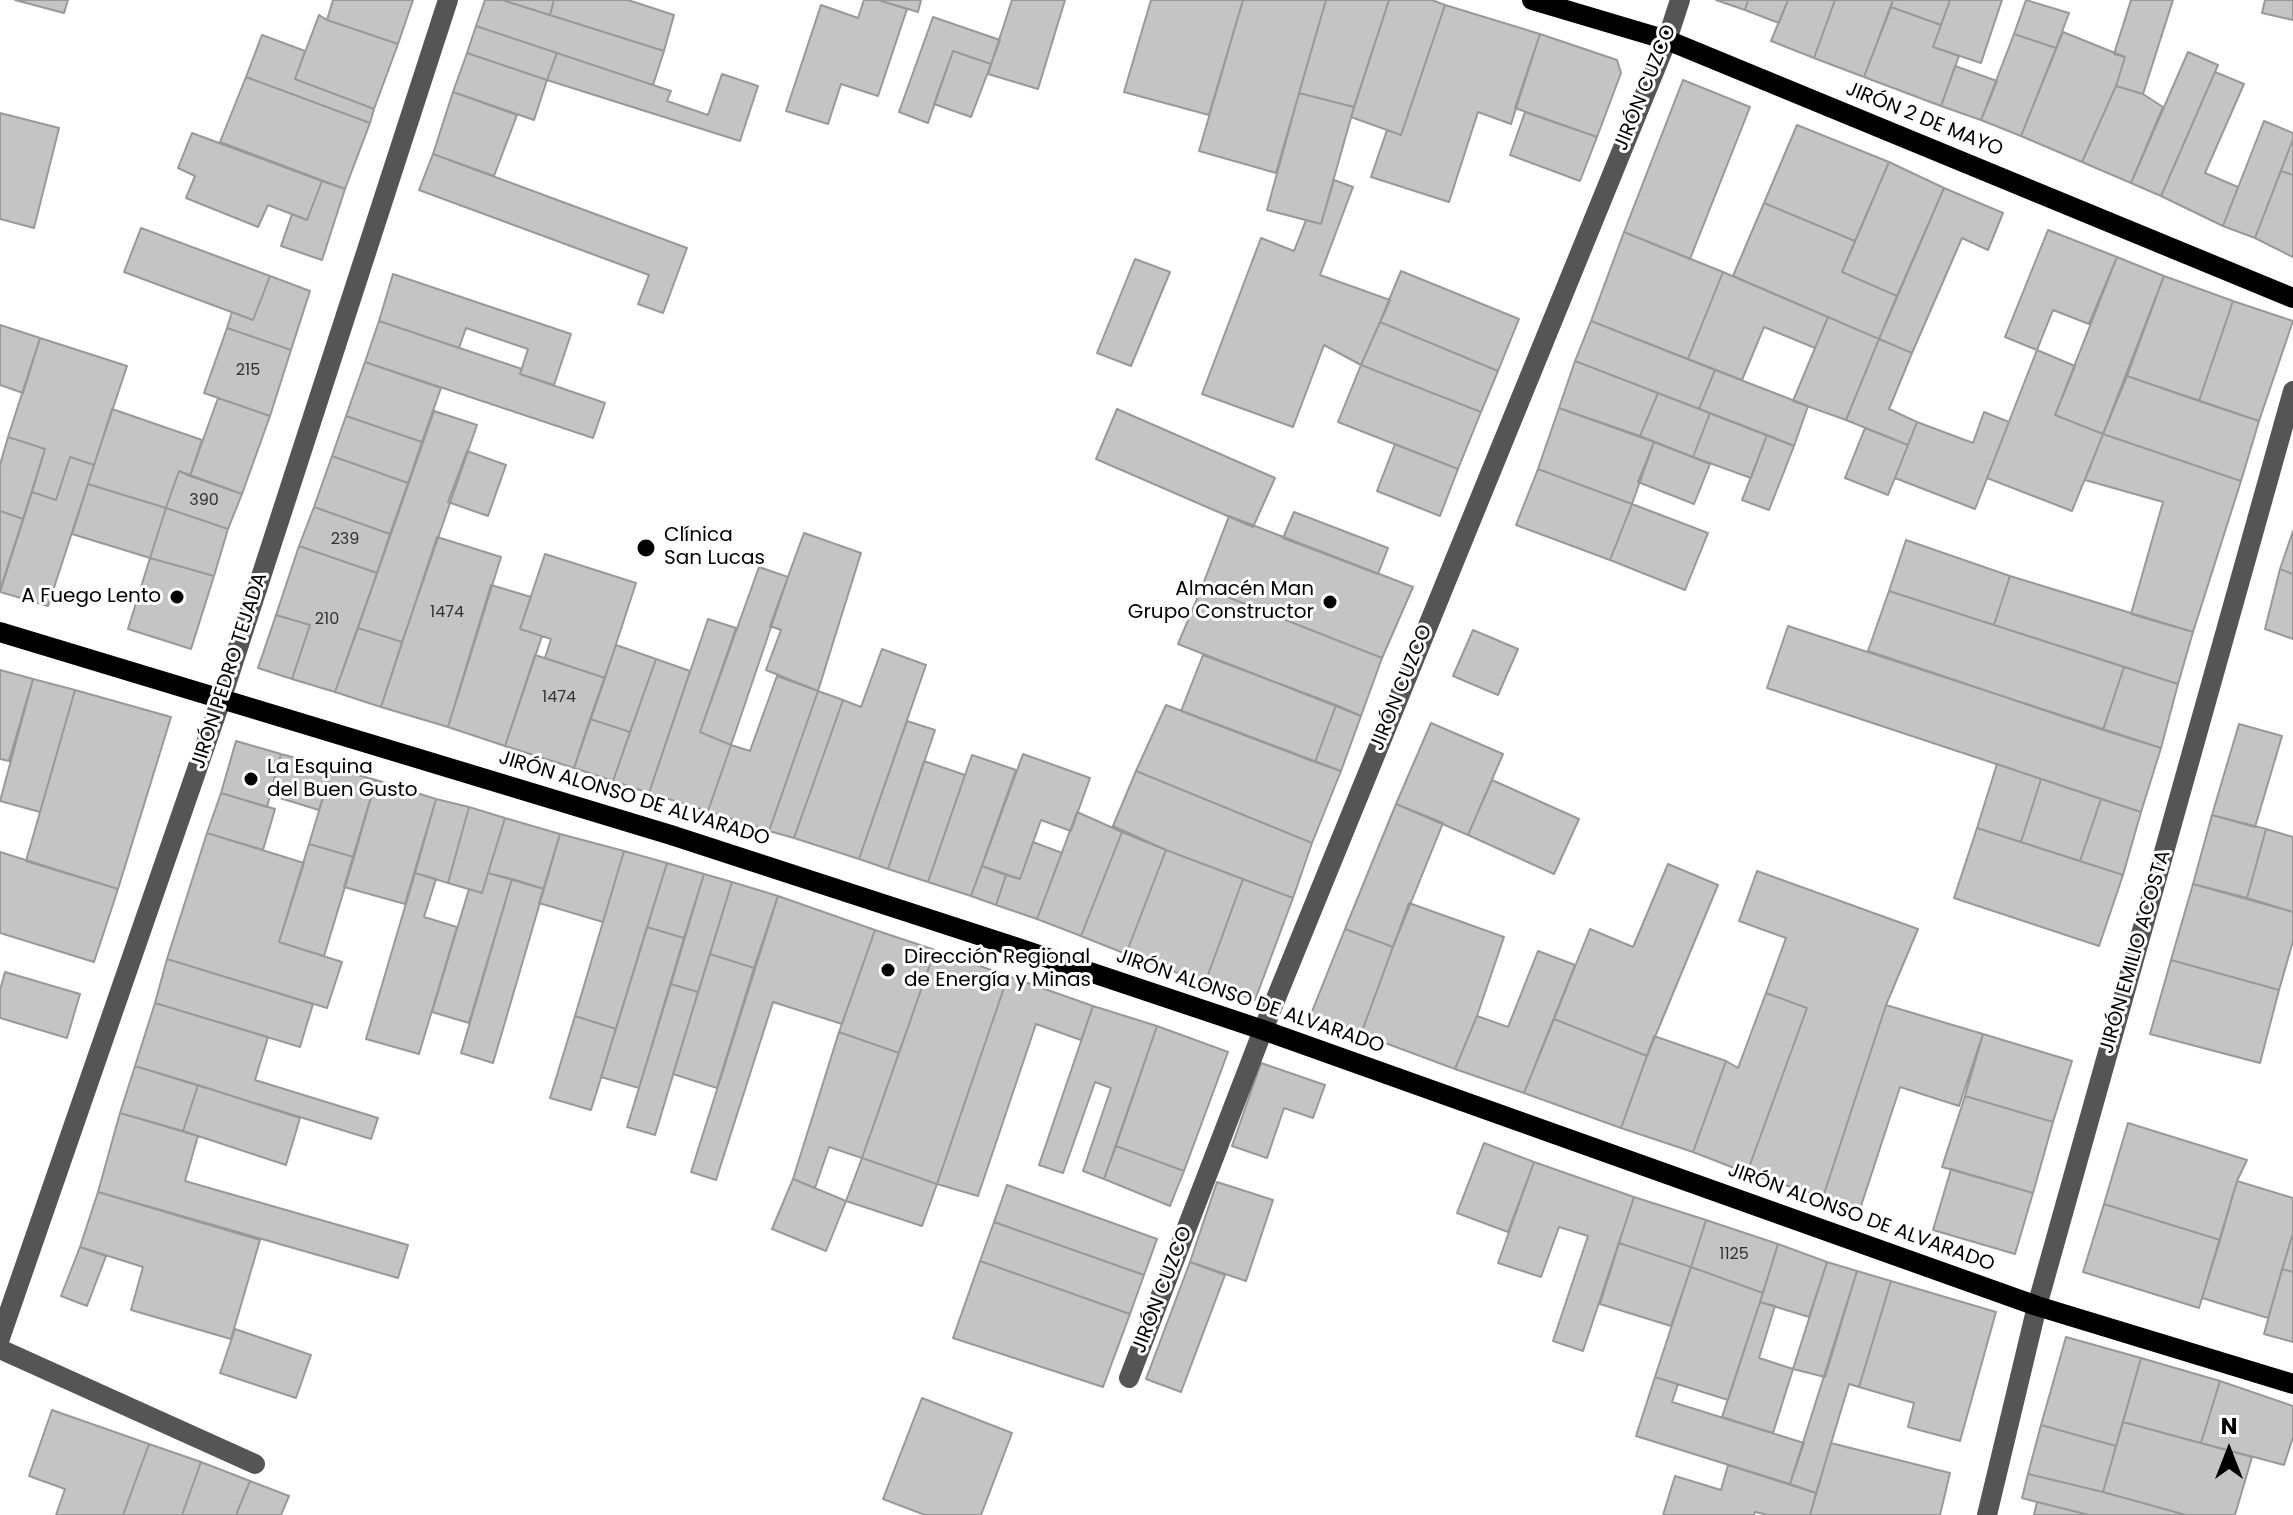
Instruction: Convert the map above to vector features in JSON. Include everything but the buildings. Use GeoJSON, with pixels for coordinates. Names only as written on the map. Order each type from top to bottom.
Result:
{"type":"FeatureCollection","features":[{"type":"Feature","properties":{"kind":"main road","name":"JIRÓN 2 DE MAYO"},"geometry":{"type":"LineString","coordinates":[[1532,0],[1667,40],[2293,298]]}},
{"type":"Feature","properties":{"kind":"main road","name":"JIRÓN ALONSO DE ALVARADO"},"geometry":{"type":"LineString","coordinates":[[0,632],[671,835],[1263,1030],[2037,1306],[2293,1384]]}},
{"type":"Feature","properties":{"kind":"street","name":"JIRÓN PEDRO TEJADA"},"geometry":{"type":"LineString","coordinates":[[0,1338],[222,697],[448,0]]}},
{"type":"Feature","properties":{"kind":"street","name":"JIRÓN CUZCO"},"geometry":{"type":"LineString","coordinates":[[1129,1378],[1263,1030],[1667,40],[1680,0]]}},
{"type":"Feature","properties":{"kind":"street","name":"JIRÓN EMILIO ACOSTA"},"geometry":{"type":"LineString","coordinates":[[1987,1515],[2037,1306],[2293,391]]}},
{"type":"Feature","properties":{"kind":"street"},"geometry":{"type":"LineString","coordinates":[[0,1349],[255,1464]]}},
{"type":"Feature","properties":{"kind":"place","name":"Clínica San Lucas"},"geometry":{"type":"Point","coordinates":[646,548]}},
{"type":"Feature","properties":{"kind":"place","name":"A Fuego Lento"},"geometry":{"type":"Point","coordinates":[177,597]}},
{"type":"Feature","properties":{"kind":"place","name":"Almacén Man Grupo Constructor"},"geometry":{"type":"Point","coordinates":[1330,602]}},
{"type":"Feature","properties":{"kind":"place","name":"La Esquina del Buen Gusto"},"geometry":{"type":"Point","coordinates":[251,779]}},
{"type":"Feature","properties":{"kind":"place","name":"Dirección Regional de Energía y Minas"},"geometry":{"type":"Point","coordinates":[888,970]}}]}
